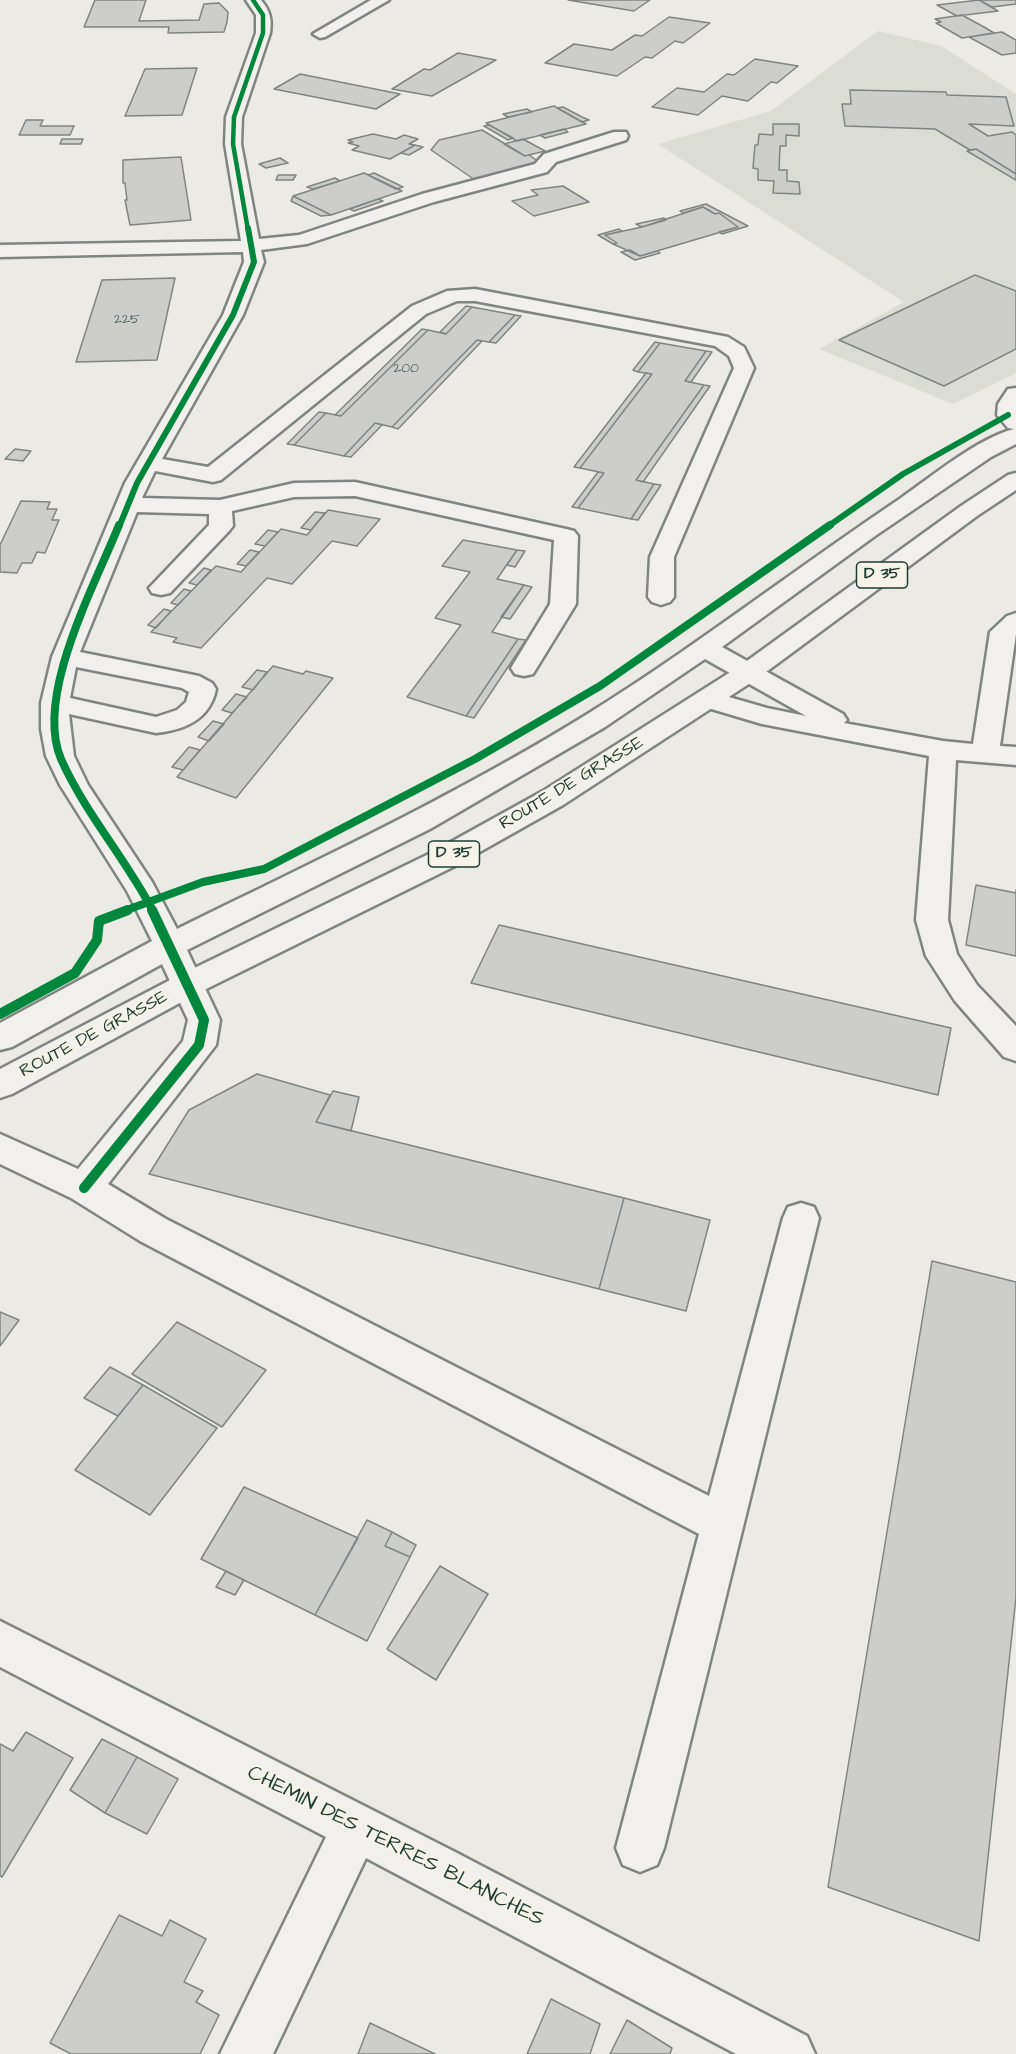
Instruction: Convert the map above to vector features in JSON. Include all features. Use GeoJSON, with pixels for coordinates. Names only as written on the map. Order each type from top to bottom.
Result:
{"type":"FeatureCollection","features":[{"type":"Feature","properties":{"kind":"street"},"geometry":{"type":"LineString","coordinates":[[84,1188],[199,1045],[204,1020],[141,889],[74,785],[60,756],[55,729],[55,703],[65,657],[128,506],[149,463],[233,315],[259,256],[233,144],[234,117],[265,19],[264,10],[253,0]]}},
{"type":"Feature","properties":{"kind":"street"},"geometry":{"type":"LineString","coordinates":[[320,34],[382,0]]}},
{"type":"Feature","properties":{"kind":"street"},"geometry":{"type":"LineString","coordinates":[[0,251],[259,256],[300,240],[428,198],[541,168],[550,158],[620,136]]}},
{"type":"Feature","properties":{"kind":"street"},"geometry":{"type":"LineString","coordinates":[[334,249],[507,186],[574,169]]}},
{"type":"Feature","properties":{"kind":"street"},"geometry":{"type":"LineString","coordinates":[[149,463],[213,474],[419,310],[454,295],[475,295],[721,341],[734,347],[741,356],[744,368],[662,557],[661,597]]}},
{"type":"Feature","properties":{"kind":"street"},"geometry":{"type":"LineString","coordinates":[[1016,394],[1009,404],[1008,415],[1016,423]]}},
{"type":"Feature","properties":{"kind":"street"},"geometry":{"type":"LineString","coordinates":[[0,1038],[165,937],[420,822],[595,721],[704,648],[915,498],[983,452],[1016,435]]}},
{"type":"Feature","properties":{"kind":"street","name":"ROUTE DE GRASSE"},"geometry":{"type":"LineString","coordinates":[[0,1085],[187,985],[442,860],[562,792],[750,672],[969,511],[1016,480]]}},
{"type":"Feature","properties":{"kind":"street"},"geometry":{"type":"LineString","coordinates":[[128,506],[220,507],[294,490],[355,489],[566,536],[563,604],[524,668]]}},
{"type":"Feature","properties":{"kind":"street"},"geometry":{"type":"LineString","coordinates":[[161,588],[221,526],[220,507]]}},
{"type":"Feature","properties":{"kind":"street"},"geometry":{"type":"LineString","coordinates":[[985,754],[1003,632],[1016,621]]}},
{"type":"Feature","properties":{"kind":"street"},"geometry":{"type":"LineString","coordinates":[[704,648],[858,733]]}},
{"type":"Feature","properties":{"kind":"street"},"geometry":{"type":"LineString","coordinates":[[55,703],[156,725],[171,724],[188,716],[202,700],[203,689],[190,682],[65,657]]}},
{"type":"Feature","properties":{"kind":"street"},"geometry":{"type":"LineString","coordinates":[[708,699],[762,716],[943,750],[1016,756]]}},
{"type":"Feature","properties":{"kind":"street"},"geometry":{"type":"LineString","coordinates":[[943,750],[932,920],[942,956],[966,993],[1016,1048]]}},
{"type":"Feature","properties":{"kind":"street"},"geometry":{"type":"LineString","coordinates":[[0,1148],[84,1188],[153,1230],[723,1525]]}},
{"type":"Feature","properties":{"kind":"street"},"geometry":{"type":"LineString","coordinates":[[640,1848],[801,1218]]}},
{"type":"Feature","properties":{"kind":"street","name":"CHEMIN DES TERRES BLANCHES"},"geometry":{"type":"LineString","coordinates":[[0,1643],[789,2054]]}},
{"type":"Feature","properties":{"kind":"street"},"geometry":{"type":"LineString","coordinates":[[246,2054],[356,1827]]}},
{"type":"Feature","properties":{"kind":"shaded area"},"geometry":{"type":"Polygon","coordinates":[[[878,31],[941,46],[1016,94],[1016,373],[953,404],[819,349],[904,302],[658,144],[771,111],[878,31]]]}},
{"type":"Feature","properties":{"kind":"building"},"geometry":{"type":"Polygon","coordinates":[[[95,0],[146,0],[139,21],[199,20],[204,4],[219,3],[228,12],[227,22],[224,32],[168,33],[169,27],[84,27],[95,0]]]}},
{"type":"Feature","properties":{"kind":"building"},"geometry":{"type":"Polygon","coordinates":[[[568,0],[650,0],[634,11],[568,0]]]}},
{"type":"Feature","properties":{"kind":"building"},"geometry":{"type":"Polygon","coordinates":[[[979,0],[998,11],[957,16],[937,5],[979,0]]]}},
{"type":"Feature","properties":{"kind":"building"},"geometry":{"type":"Polygon","coordinates":[[[979,0],[1016,0],[1016,4],[992,7],[979,0]]]}},
{"type":"Feature","properties":{"kind":"building"},"geometry":{"type":"Polygon","coordinates":[[[962,15],[994,33],[962,38],[936,23],[941,22],[935,19],[962,15]]]}},
{"type":"Feature","properties":{"kind":"building"},"geometry":{"type":"Polygon","coordinates":[[[669,17],[710,23],[683,43],[675,41],[652,58],[645,57],[617,76],[545,63],[574,44],[612,50],[635,35],[642,36],[669,17]]]}},
{"type":"Feature","properties":{"kind":"building"},"geometry":{"type":"Polygon","coordinates":[[[1002,32],[1016,40],[1016,53],[1002,55],[969,37],[1002,32]]]}},
{"type":"Feature","properties":{"kind":"building"},"geometry":{"type":"Polygon","coordinates":[[[458,53],[496,60],[432,96],[392,89],[424,69],[430,70],[458,53]]]}},
{"type":"Feature","properties":{"kind":"building"},"geometry":{"type":"Polygon","coordinates":[[[755,59],[798,66],[777,83],[771,82],[748,101],[722,96],[698,115],[652,107],[677,88],[704,92],[727,74],[734,75],[755,59]]]}},
{"type":"Feature","properties":{"kind":"building"},"geometry":{"type":"Polygon","coordinates":[[[197,68],[182,115],[125,116],[145,69],[197,68]]]}},
{"type":"Feature","properties":{"kind":"building"},"geometry":{"type":"Polygon","coordinates":[[[300,74],[400,94],[376,109],[274,89],[300,74]]]}},
{"type":"Feature","properties":{"kind":"building"},"geometry":{"type":"Polygon","coordinates":[[[850,90],[946,92],[947,95],[1006,97],[1014,126],[969,124],[988,136],[1012,132],[1016,135],[1016,174],[976,149],[970,150],[935,129],[845,126],[842,104],[851,104],[850,90]]]}},
{"type":"Feature","properties":{"kind":"building"},"geometry":{"type":"Polygon","coordinates":[[[554,106],[586,124],[517,141],[486,123],[554,106]]]}},
{"type":"Feature","properties":{"kind":"building"},"geometry":{"type":"Polygon","coordinates":[[[563,107],[589,120],[582,122],[557,108],[563,107]]]}},
{"type":"Feature","properties":{"kind":"building"},"geometry":{"type":"Polygon","coordinates":[[[527,109],[532,112],[508,117],[503,114],[527,109]]]}},
{"type":"Feature","properties":{"kind":"building"},"geometry":{"type":"Polygon","coordinates":[[[26,120],[43,120],[40,126],[74,126],[70,135],[19,135],[26,120]]]}},
{"type":"Feature","properties":{"kind":"building"},"geometry":{"type":"Polygon","coordinates":[[[773,124],[799,124],[799,136],[786,135],[786,146],[780,146],[779,170],[787,170],[787,181],[799,182],[800,194],[773,193],[774,181],[758,180],[758,169],[753,168],[755,145],[758,145],[759,134],[773,135],[773,124]]]}},
{"type":"Feature","properties":{"kind":"building"},"geometry":{"type":"Polygon","coordinates":[[[489,125],[513,138],[508,140],[484,126],[489,125]]]}},
{"type":"Feature","properties":{"kind":"building"},"geometry":{"type":"Polygon","coordinates":[[[564,129],[568,132],[545,138],[540,135],[564,129]]]}},
{"type":"Feature","properties":{"kind":"building"},"geometry":{"type":"Polygon","coordinates":[[[482,130],[542,164],[475,180],[431,150],[439,140],[482,130]]]}},
{"type":"Feature","properties":{"kind":"building"},"geometry":{"type":"Polygon","coordinates":[[[373,134],[396,139],[404,135],[418,139],[409,144],[415,145],[390,159],[352,150],[359,146],[348,143],[353,142],[348,140],[373,134]]]}},
{"type":"Feature","properties":{"kind":"building"},"geometry":{"type":"Polygon","coordinates":[[[62,139],[83,139],[81,144],[60,144],[62,139]]]}},
{"type":"Feature","properties":{"kind":"building"},"geometry":{"type":"Polygon","coordinates":[[[523,139],[545,151],[525,156],[504,144],[523,139]]]}},
{"type":"Feature","properties":{"kind":"building"},"geometry":{"type":"Polygon","coordinates":[[[415,145],[423,147],[409,155],[401,153],[415,145]]]}},
{"type":"Feature","properties":{"kind":"building"},"geometry":{"type":"Polygon","coordinates":[[[976,149],[1016,174],[1016,180],[967,151],[976,149]]]}},
{"type":"Feature","properties":{"kind":"building"},"geometry":{"type":"Polygon","coordinates":[[[181,157],[191,220],[130,225],[125,200],[127,200],[125,183],[123,183],[123,160],[181,157]]]}},
{"type":"Feature","properties":{"kind":"building"},"geometry":{"type":"Polygon","coordinates":[[[280,158],[288,163],[266,168],[259,164],[280,158]]]}},
{"type":"Feature","properties":{"kind":"building"},"geometry":{"type":"Polygon","coordinates":[[[364,173],[402,191],[331,215],[293,196],[364,173]]]}},
{"type":"Feature","properties":{"kind":"building"},"geometry":{"type":"Polygon","coordinates":[[[374,173],[403,187],[396,189],[368,175],[374,173]]]}},
{"type":"Feature","properties":{"kind":"building"},"geometry":{"type":"Polygon","coordinates":[[[278,175],[296,175],[293,180],[276,180],[278,175]]]}},
{"type":"Feature","properties":{"kind":"building"},"geometry":{"type":"Polygon","coordinates":[[[335,178],[340,181],[313,189],[307,187],[335,178]]]}},
{"type":"Feature","properties":{"kind":"building"},"geometry":{"type":"Polygon","coordinates":[[[563,186],[589,202],[534,216],[512,201],[538,195],[531,190],[563,186]]]}},
{"type":"Feature","properties":{"kind":"building"},"geometry":{"type":"Polygon","coordinates":[[[293,196],[331,215],[321,216],[291,201],[293,196]]]}},
{"type":"Feature","properties":{"kind":"building"},"geometry":{"type":"Polygon","coordinates":[[[378,199],[383,201],[354,211],[350,209],[378,199]]]}},
{"type":"Feature","properties":{"kind":"building"},"geometry":{"type":"Polygon","coordinates":[[[706,204],[748,226],[722,234],[719,232],[738,227],[719,213],[715,214],[703,207],[683,213],[680,211],[706,204]]]}},
{"type":"Feature","properties":{"kind":"building"},"geometry":{"type":"Polygon","coordinates":[[[703,207],[715,214],[719,213],[738,227],[640,256],[613,244],[617,243],[605,235],[642,227],[703,207]]]}},
{"type":"Feature","properties":{"kind":"building"},"geometry":{"type":"Polygon","coordinates":[[[664,218],[666,220],[642,227],[636,224],[664,218]]]}},
{"type":"Feature","properties":{"kind":"building"},"geometry":{"type":"Polygon","coordinates":[[[619,229],[622,231],[605,235],[617,243],[613,244],[598,235],[619,229]]]}},
{"type":"Feature","properties":{"kind":"building"},"geometry":{"type":"Polygon","coordinates":[[[630,250],[640,256],[657,251],[660,253],[635,260],[621,252],[630,250]]]}},
{"type":"Feature","properties":{"kind":"building"},"geometry":{"type":"Polygon","coordinates":[[[975,275],[1016,291],[1016,349],[944,386],[839,340],[975,275]]]}},
{"type":"Feature","properties":{"kind":"building"},"geometry":{"type":"Polygon","coordinates":[[[175,278],[157,360],[76,362],[102,280],[175,278]]]}},
{"type":"Feature","properties":{"kind":"building"},"geometry":{"type":"Polygon","coordinates":[[[466,306],[472,307],[446,334],[440,332],[466,306]]]}},
{"type":"Feature","properties":{"kind":"building"},"geometry":{"type":"Polygon","coordinates":[[[472,307],[515,315],[489,342],[477,340],[392,427],[375,423],[344,456],[294,445],[326,413],[341,416],[428,330],[446,334],[472,307]]]}},
{"type":"Feature","properties":{"kind":"building"},"geometry":{"type":"Polygon","coordinates":[[[515,315],[521,316],[496,343],[489,342],[515,315]]]}},
{"type":"Feature","properties":{"kind":"building"},"geometry":{"type":"Polygon","coordinates":[[[422,329],[428,330],[341,416],[335,415],[422,329]]]}},
{"type":"Feature","properties":{"kind":"building"},"geometry":{"type":"Polygon","coordinates":[[[477,340],[482,341],[398,429],[392,427],[477,340]]]}},
{"type":"Feature","properties":{"kind":"building"},"geometry":{"type":"Polygon","coordinates":[[[655,342],[660,343],[638,372],[633,370],[655,342]]]}},
{"type":"Feature","properties":{"kind":"building"},"geometry":{"type":"Polygon","coordinates":[[[660,343],[706,351],[685,381],[704,385],[636,480],[654,484],[631,519],[578,508],[604,473],[580,468],[652,374],[638,372],[660,343]]]}},
{"type":"Feature","properties":{"kind":"building"},"geometry":{"type":"Polygon","coordinates":[[[706,351],[712,352],[691,382],[685,381],[706,351]]]}},
{"type":"Feature","properties":{"kind":"building"},"geometry":{"type":"Polygon","coordinates":[[[646,373],[652,374],[580,468],[574,467],[646,373]]]}},
{"type":"Feature","properties":{"kind":"building"},"geometry":{"type":"Polygon","coordinates":[[[704,385],[710,386],[643,482],[636,480],[704,385]]]}},
{"type":"Feature","properties":{"kind":"building"},"geometry":{"type":"Polygon","coordinates":[[[319,412],[326,413],[294,445],[287,444],[319,412]]]}},
{"type":"Feature","properties":{"kind":"building"},"geometry":{"type":"Polygon","coordinates":[[[375,423],[382,425],[351,457],[344,456],[375,423]]]}},
{"type":"Feature","properties":{"kind":"building"},"geometry":{"type":"Polygon","coordinates":[[[15,449],[31,451],[23,461],[5,459],[15,449]]]}},
{"type":"Feature","properties":{"kind":"building"},"geometry":{"type":"Polygon","coordinates":[[[598,472],[604,473],[578,508],[572,507],[598,472]]]}},
{"type":"Feature","properties":{"kind":"building"},"geometry":{"type":"Polygon","coordinates":[[[654,484],[661,485],[638,520],[631,519],[654,484]]]}},
{"type":"Feature","properties":{"kind":"building"},"geometry":{"type":"Polygon","coordinates":[[[21,501],[50,502],[47,509],[57,509],[52,520],[59,520],[45,553],[37,552],[32,563],[22,563],[17,573],[0,572],[0,545],[21,501]]]}},
{"type":"Feature","properties":{"kind":"building"},"geometry":{"type":"Polygon","coordinates":[[[328,510],[380,519],[357,546],[332,541],[292,584],[267,578],[201,648],[173,642],[177,638],[151,632],[216,566],[241,572],[281,529],[307,535],[328,510]]]}},
{"type":"Feature","properties":{"kind":"building"},"geometry":{"type":"Polygon","coordinates":[[[315,512],[325,513],[311,530],[301,528],[315,512]]]}},
{"type":"Feature","properties":{"kind":"building"},"geometry":{"type":"Polygon","coordinates":[[[268,530],[278,532],[265,546],[255,544],[268,530]]]}},
{"type":"Feature","properties":{"kind":"building"},"geometry":{"type":"Polygon","coordinates":[[[463,540],[517,550],[497,579],[524,585],[492,632],[518,639],[466,716],[407,697],[461,625],[435,618],[470,572],[442,566],[463,540]]]}},
{"type":"Feature","properties":{"kind":"building"},"geometry":{"type":"Polygon","coordinates":[[[250,550],[259,552],[246,566],[237,564],[250,550]]]}},
{"type":"Feature","properties":{"kind":"building"},"geometry":{"type":"Polygon","coordinates":[[[517,550],[525,551],[515,567],[507,565],[517,550]]]}},
{"type":"Feature","properties":{"kind":"building"},"geometry":{"type":"Polygon","coordinates":[[[204,568],[211,570],[197,585],[189,583],[204,568]]]}},
{"type":"Feature","properties":{"kind":"building"},"geometry":{"type":"Polygon","coordinates":[[[524,585],[532,587],[510,619],[501,617],[524,585]]]}},
{"type":"Feature","properties":{"kind":"building"},"geometry":{"type":"Polygon","coordinates":[[[184,589],[191,591],[178,605],[171,603],[184,589]]]}},
{"type":"Feature","properties":{"kind":"building"},"geometry":{"type":"Polygon","coordinates":[[[164,609],[171,611],[156,628],[148,625],[164,609]]]}},
{"type":"Feature","properties":{"kind":"building"},"geometry":{"type":"Polygon","coordinates":[[[518,639],[526,640],[474,718],[466,716],[518,639]]]}},
{"type":"Feature","properties":{"kind":"building"},"geometry":{"type":"Polygon","coordinates":[[[273,666],[303,674],[306,671],[333,678],[236,798],[177,777],[273,666]]]}},
{"type":"Feature","properties":{"kind":"building"},"geometry":{"type":"Polygon","coordinates":[[[257,670],[267,672],[253,690],[242,687],[257,670]]]}},
{"type":"Feature","properties":{"kind":"building"},"geometry":{"type":"Polygon","coordinates":[[[236,694],[247,697],[232,713],[222,710],[236,694]]]}},
{"type":"Feature","properties":{"kind":"building"},"geometry":{"type":"Polygon","coordinates":[[[213,721],[224,724],[209,741],[198,737],[213,721]]]}},
{"type":"Feature","properties":{"kind":"building"},"geometry":{"type":"Polygon","coordinates":[[[189,747],[200,750],[183,770],[172,767],[189,747]]]}},
{"type":"Feature","properties":{"kind":"building"},"geometry":{"type":"Polygon","coordinates":[[[976,885],[1016,893],[1016,956],[966,945],[976,885]]]}},
{"type":"Feature","properties":{"kind":"building"},"geometry":{"type":"Polygon","coordinates":[[[499,925],[951,1028],[938,1095],[471,983],[499,925]]]}},
{"type":"Feature","properties":{"kind":"building"},"geometry":{"type":"Polygon","coordinates":[[[257,1074],[330,1095],[316,1122],[624,1198],[599,1289],[149,1174],[189,1110],[257,1074]]]}},
{"type":"Feature","properties":{"kind":"building"},"geometry":{"type":"Polygon","coordinates":[[[333,1091],[359,1097],[351,1131],[316,1122],[333,1091]]]}},
{"type":"Feature","properties":{"kind":"building"},"geometry":{"type":"Polygon","coordinates":[[[624,1198],[710,1220],[686,1311],[599,1289],[624,1198]]]}},
{"type":"Feature","properties":{"kind":"building"},"geometry":{"type":"Polygon","coordinates":[[[932,1261],[1016,1282],[1016,1597],[979,1941],[828,1887],[932,1261]]]}},
{"type":"Feature","properties":{"kind":"building"},"geometry":{"type":"Polygon","coordinates":[[[0,1312],[19,1320],[0,1346],[0,1312]]]}},
{"type":"Feature","properties":{"kind":"building"},"geometry":{"type":"Polygon","coordinates":[[[177,1322],[266,1370],[222,1427],[132,1374],[177,1322]]]}},
{"type":"Feature","properties":{"kind":"building"},"geometry":{"type":"Polygon","coordinates":[[[110,1367],[143,1385],[118,1416],[84,1398],[110,1367]]]}},
{"type":"Feature","properties":{"kind":"building"},"geometry":{"type":"Polygon","coordinates":[[[143,1385],[217,1428],[150,1515],[75,1470],[143,1385]]]}},
{"type":"Feature","properties":{"kind":"building"},"geometry":{"type":"Polygon","coordinates":[[[244,1487],[358,1538],[315,1615],[201,1559],[244,1487]]]}},
{"type":"Feature","properties":{"kind":"building"},"geometry":{"type":"Polygon","coordinates":[[[367,1520],[392,1532],[385,1546],[410,1557],[367,1641],[315,1615],[367,1520]]]}},
{"type":"Feature","properties":{"kind":"building"},"geometry":{"type":"Polygon","coordinates":[[[392,1532],[416,1545],[410,1557],[385,1546],[392,1532]]]}},
{"type":"Feature","properties":{"kind":"building"},"geometry":{"type":"Polygon","coordinates":[[[440,1566],[488,1594],[436,1680],[387,1649],[440,1566]]]}},
{"type":"Feature","properties":{"kind":"building"},"geometry":{"type":"Polygon","coordinates":[[[226,1571],[244,1580],[235,1595],[216,1587],[226,1571]]]}},
{"type":"Feature","properties":{"kind":"building"},"geometry":{"type":"Polygon","coordinates":[[[26,1732],[73,1758],[2,1877],[0,1876],[0,1744],[13,1751],[26,1732]]]}},
{"type":"Feature","properties":{"kind":"building"},"geometry":{"type":"Polygon","coordinates":[[[102,1739],[137,1757],[105,1813],[70,1790],[102,1739]]]}},
{"type":"Feature","properties":{"kind":"building"},"geometry":{"type":"Polygon","coordinates":[[[137,1757],[178,1779],[147,1834],[105,1813],[137,1757]]]}},
{"type":"Feature","properties":{"kind":"building"},"geometry":{"type":"Polygon","coordinates":[[[119,1915],[162,1936],[170,1920],[206,1939],[184,1982],[203,1991],[196,2002],[219,2015],[200,2054],[71,2054],[50,2043],[119,1915]]]}},
{"type":"Feature","properties":{"kind":"building"},"geometry":{"type":"Polygon","coordinates":[[[551,1999],[600,2024],[590,2054],[527,2054],[551,1999]]]}},
{"type":"Feature","properties":{"kind":"building"},"geometry":{"type":"Polygon","coordinates":[[[627,2020],[672,2048],[670,2054],[610,2054],[627,2020]]]}},
{"type":"Feature","properties":{"kind":"building"},"geometry":{"type":"Polygon","coordinates":[[[370,2023],[435,2054],[358,2054],[370,2023]]]}},
{"type":"Feature","properties":{"kind":"cycle path"},"geometry":{"type":"LineString","coordinates":[[84,1188],[199,1045],[204,1020],[141,889],[74,785],[60,756],[55,729],[55,703],[65,657],[137,483],[233,315],[254,262],[233,144],[234,117],[263,33],[263,15],[253,0]]}},
{"type":"Feature","properties":{"kind":"cycle path"},"geometry":{"type":"LineString","coordinates":[[0,1014],[75,973],[97,940],[99,921],[203,882],[264,869],[475,759],[600,686],[903,474],[1008,415]]}}]}
